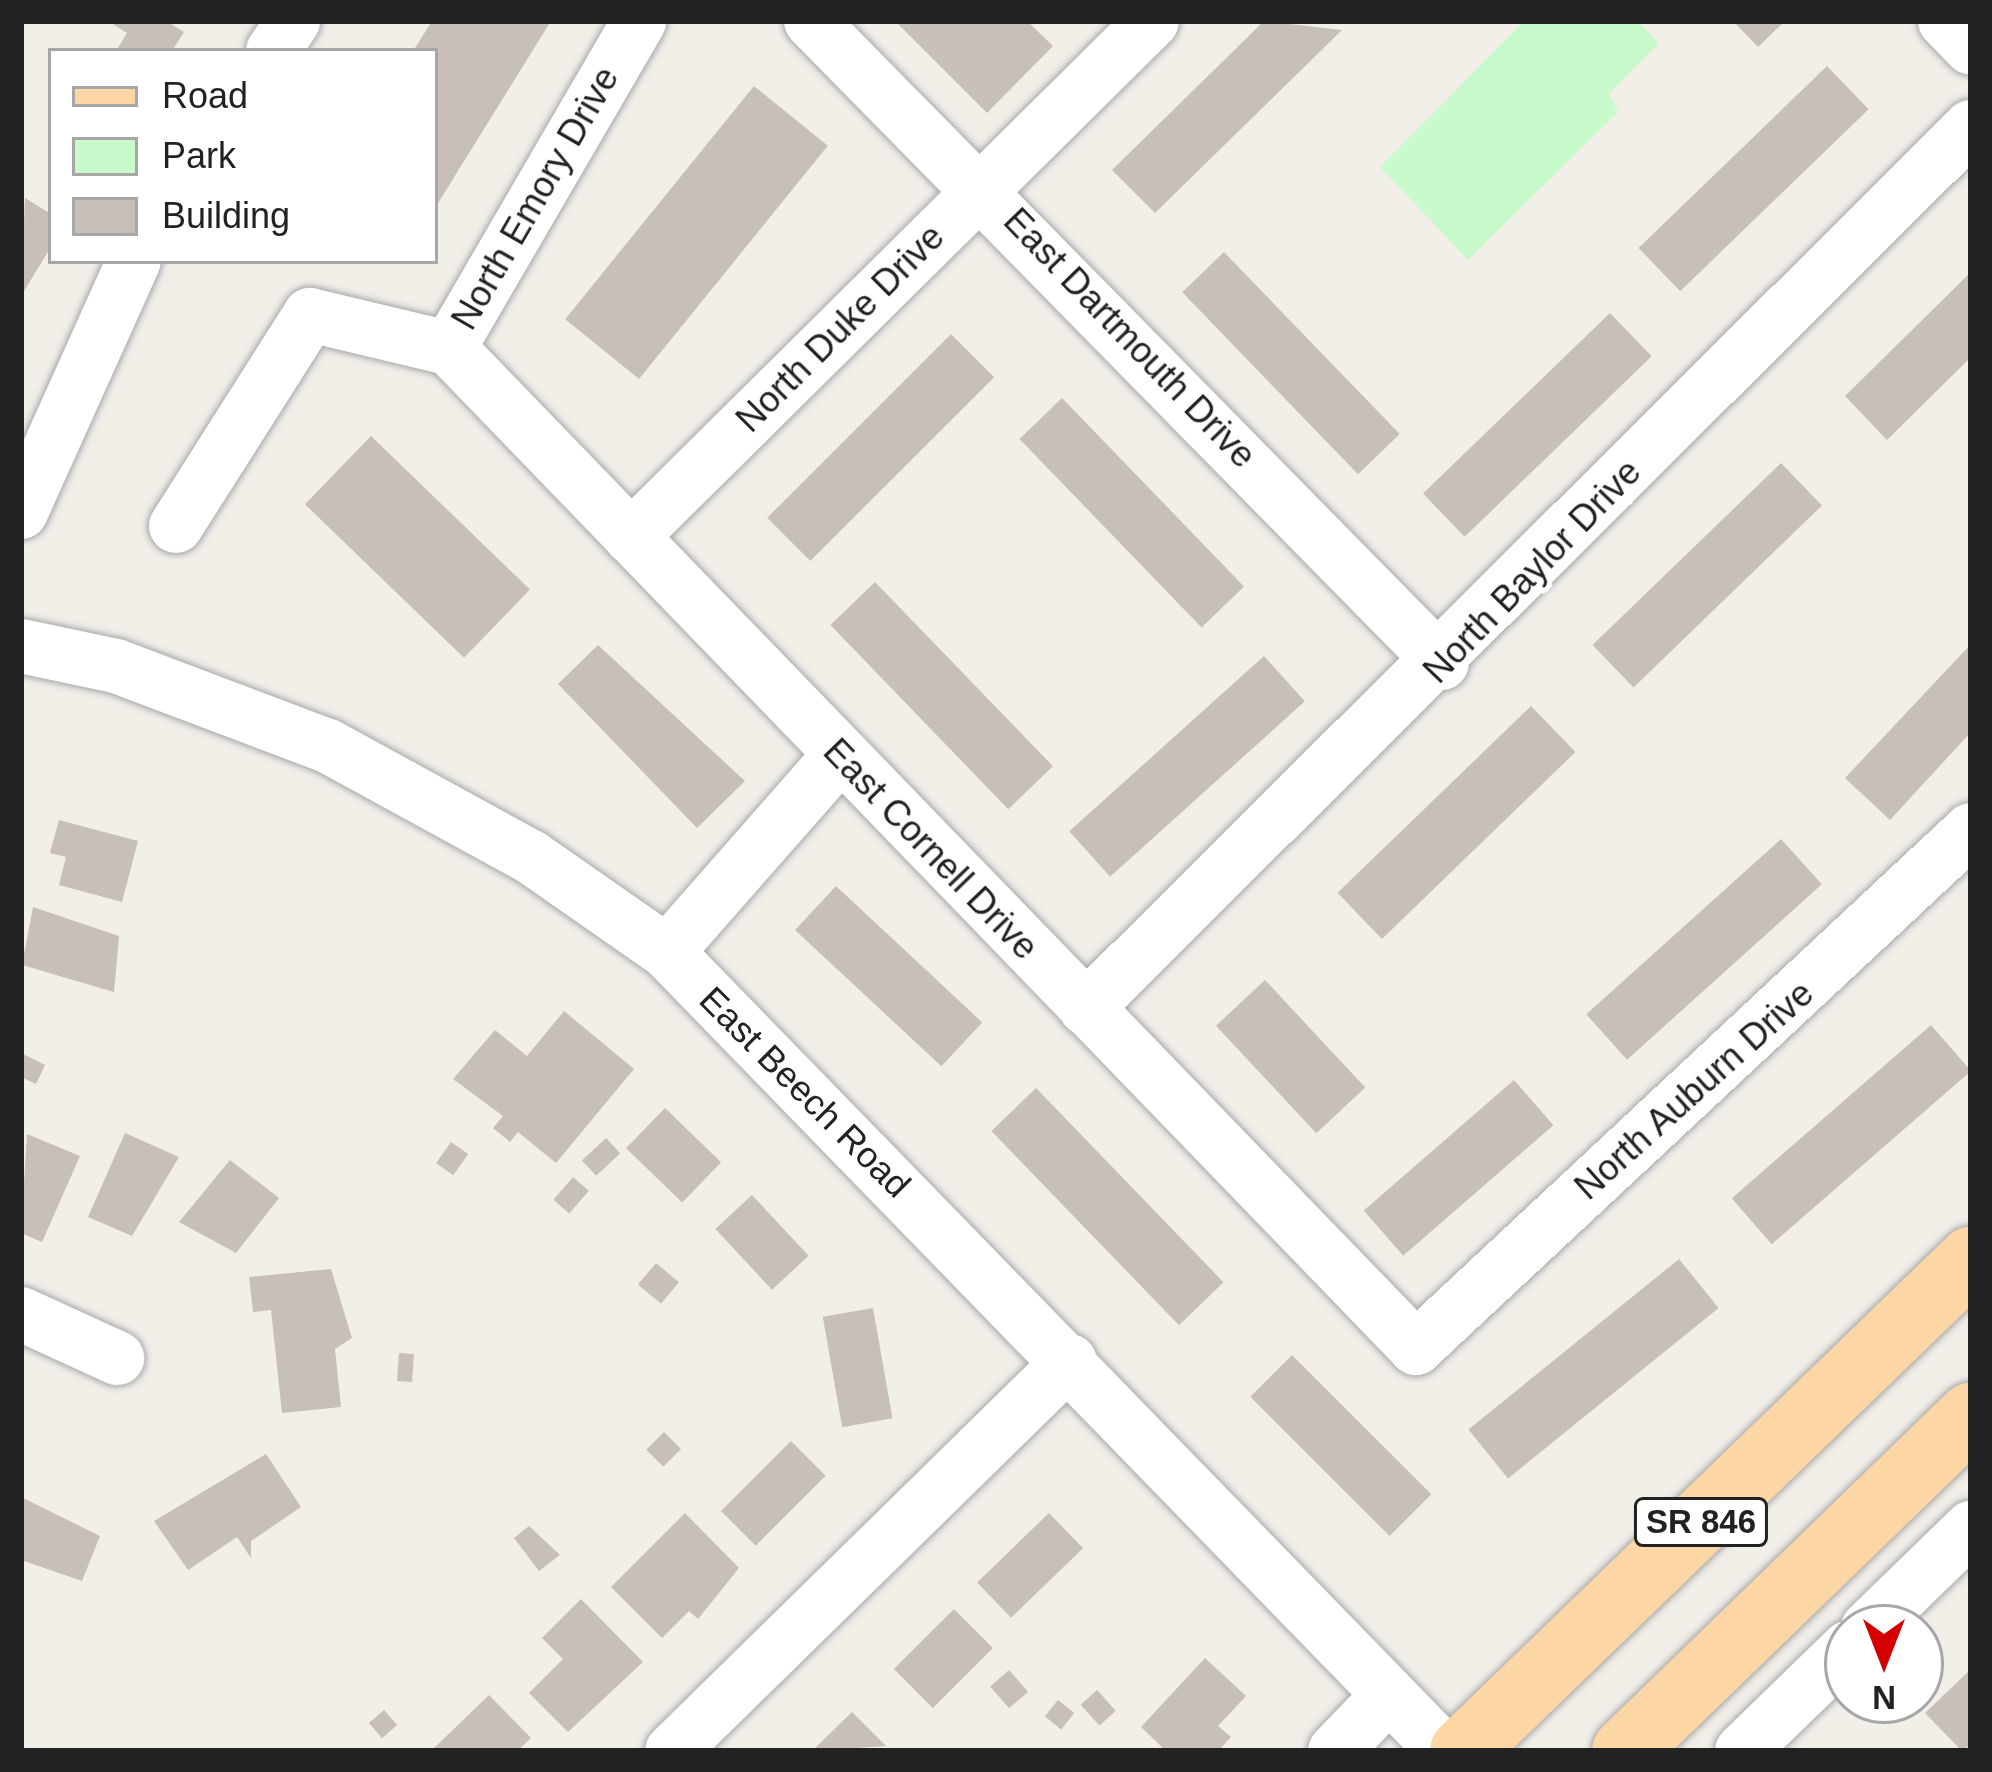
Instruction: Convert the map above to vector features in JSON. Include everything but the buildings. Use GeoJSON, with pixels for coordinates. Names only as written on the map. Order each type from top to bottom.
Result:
{"type":"FeatureCollection","features":[{"type":"Feature","properties":{"kind":"main road","name":"SR 846"},"geometry":{"type":"LineString","coordinates":[[1463,1751],[1971,1260]]}},
{"type":"Feature","properties":{"kind":"main road","name":"SR 846"},"geometry":{"type":"LineString","coordinates":[[1625,1751],[1971,1416]]}},
{"type":"Feature","properties":{"kind":"street"},"geometry":{"type":"LineString","coordinates":[[275,48],[293,21]]}},
{"type":"Feature","properties":{"kind":"street","name":"North Emory Drive"},"geometry":{"type":"LineString","coordinates":[[176,526],[310,315],[449,348],[639,21]]}},
{"type":"Feature","properties":{"kind":"street","name":"East Dartmouth Drive"},"geometry":{"type":"LineString","coordinates":[[811,21],[983,187],[1442,663]]}},
{"type":"Feature","properties":{"kind":"street"},"geometry":{"type":"LineString","coordinates":[[1945,21],[1971,48]]}},
{"type":"Feature","properties":{"kind":"street","name":"North Duke Drive"},"geometry":{"type":"LineString","coordinates":[[632,537],[1150,22]]}},
{"type":"Feature","properties":{"kind":"street","name":"North Baylor Drive"},"geometry":{"type":"LineString","coordinates":[[1086,1008],[1442,663],[1971,127]]}},
{"type":"Feature","properties":{"kind":"street"},"geometry":{"type":"LineString","coordinates":[[21,512],[133,264]]}},
{"type":"Feature","properties":{"kind":"street","name":"East Cornell Drive"},"geometry":{"type":"LineString","coordinates":[[449,348],[1416,1348]]}},
{"type":"Feature","properties":{"kind":"street","name":"East Beech Road"},"geometry":{"type":"LineString","coordinates":[[21,646],[116,666],[328,746],[531,857],[667,952],[1070,1361],[1387,1697],[1444,1751]]}},
{"type":"Feature","properties":{"kind":"street"},"geometry":{"type":"LineString","coordinates":[[667,952],[840,754]]}},
{"type":"Feature","properties":{"kind":"street","name":"North Auburn Drive"},"geometry":{"type":"LineString","coordinates":[[1416,1348],[1971,830]]}},
{"type":"Feature","properties":{"kind":"street"},"geometry":{"type":"LineString","coordinates":[[21,1314],[117,1358]]}},
{"type":"Feature","properties":{"kind":"street"},"geometry":{"type":"LineString","coordinates":[[672,1751],[1070,1361]]}},
{"type":"Feature","properties":{"kind":"street"},"geometry":{"type":"LineString","coordinates":[[1893,1604],[1971,1528]]}},
{"type":"Feature","properties":{"kind":"street"},"geometry":{"type":"LineString","coordinates":[[1742,1751],[1824,1671]]}},
{"type":"Feature","properties":{"kind":"street"},"geometry":{"type":"LineString","coordinates":[[1335,1751],[1387,1697]]}},
{"type":"Feature","properties":{"kind":"green space"},"geometry":{"type":"Polygon","coordinates":[[[1524,21],[1638,21],[1659,43],[1609,94],[1618,112],[1468,260],[1380,167],[1524,21]]]}}]}
